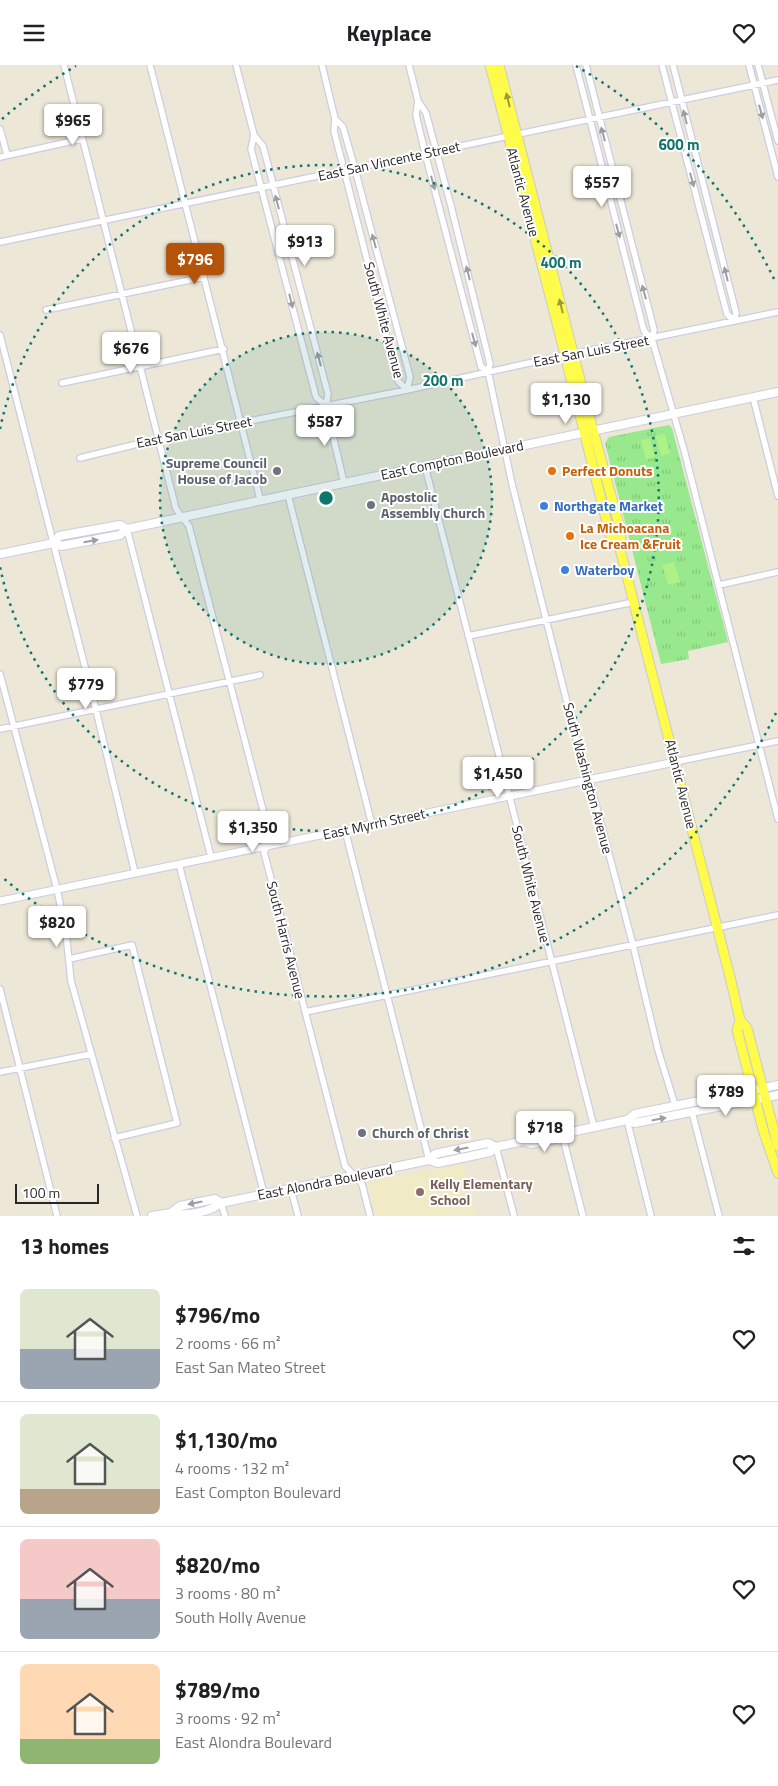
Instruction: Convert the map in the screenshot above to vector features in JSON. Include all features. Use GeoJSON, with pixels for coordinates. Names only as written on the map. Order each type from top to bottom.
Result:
{"type":"FeatureCollection","features":[{"type":"Feature","properties":{"kind":"main road","name":"Atlantic Avenue"},"geometry":{"type":"LineString","coordinates":[[490,65],[512,136],[569,354],[588,431],[610,535],[620,549],[634,602],[718,928],[740,1020],[737,1030],[764,1133],[778,1173]]}},
{"type":"Feature","properties":{"kind":"main road","name":"Atlantic Avenue"},"geometry":{"type":"LineString","coordinates":[[499,65],[512,136]]}},
{"type":"Feature","properties":{"kind":"main road","name":"East Compton Boulevard"},"geometry":{"type":"LineString","coordinates":[[0,554],[54,543],[59,536],[120,525],[127,529],[260,499],[288,495],[778,392]]}},
{"type":"Feature","properties":{"kind":"main road","name":"Atlantic Avenue"},"geometry":{"type":"LineString","coordinates":[[740,1020],[748,1028],[778,1146]]}},
{"type":"Feature","properties":{"kind":"main road","name":"East Alondra Boulevard"},"geometry":{"type":"LineString","coordinates":[[627,1120],[635,1123],[692,1112],[754,1095],[763,1088],[778,1085]]}},
{"type":"Feature","properties":{"kind":"main road","name":"East Alondra Boulevard"},"geometry":{"type":"LineString","coordinates":[[152,1216],[171,1213],[180,1205],[215,1199],[221,1203],[291,1189],[429,1160],[435,1154],[488,1143],[496,1147],[524,1141],[531,1144],[555,1139],[562,1134],[627,1120],[635,1114],[674,1105],[754,1095],[765,1097],[778,1095]]}},
{"type":"Feature","properties":{"kind":"street"},"geometry":{"type":"LineString","coordinates":[[64,65],[102,221]]}},
{"type":"Feature","properties":{"kind":"street"},"geometry":{"type":"LineString","coordinates":[[150,65],[224,349],[260,499]]}},
{"type":"Feature","properties":{"kind":"street"},"geometry":{"type":"LineString","coordinates":[[236,65],[254,135],[252,149],[316,397],[326,406]]}},
{"type":"Feature","properties":{"kind":"street","name":"South White Avenue"},"geometry":{"type":"LineString","coordinates":[[322,65],[335,119],[334,131],[398,381],[406,390]]}},
{"type":"Feature","properties":{"kind":"street"},"geometry":{"type":"LineString","coordinates":[[409,65],[418,101],[426,113],[451,206],[490,364],[488,371],[481,367],[425,153],[416,115],[418,101]]}},
{"type":"Feature","properties":{"kind":"street"},"geometry":{"type":"LineString","coordinates":[[576,65],[644,331],[652,339]]}},
{"type":"Feature","properties":{"kind":"street"},"geometry":{"type":"LineString","coordinates":[[586,65],[598,118],[654,330],[652,339],[684,451],[778,819]]}},
{"type":"Feature","properties":{"kind":"street"},"geometry":{"type":"LineString","coordinates":[[662,65],[726,314],[734,321],[736,313],[673,65]]}},
{"type":"Feature","properties":{"kind":"street"},"geometry":{"type":"LineString","coordinates":[[749,65],[778,177]]}},
{"type":"Feature","properties":{"kind":"street"},"geometry":{"type":"LineString","coordinates":[[758,65],[778,141]]}},
{"type":"Feature","properties":{"kind":"street","name":"East San Vincente Street"},"geometry":{"type":"LineString","coordinates":[[0,242],[778,80]]}},
{"type":"Feature","properties":{"kind":"street","name":"South White Avenue"},"geometry":{"type":"LineString","coordinates":[[335,119],[343,127],[410,377],[406,390]]}},
{"type":"Feature","properties":{"kind":"street"},"geometry":{"type":"LineString","coordinates":[[0,129],[7,155]]}},
{"type":"Feature","properties":{"kind":"street"},"geometry":{"type":"LineString","coordinates":[[254,135],[263,146],[328,394],[326,406],[344,483]]}},
{"type":"Feature","properties":{"kind":"street"},"geometry":{"type":"LineString","coordinates":[[0,157],[82,139]]}},
{"type":"Feature","properties":{"kind":"street","name":"South Harris Avenue"},"geometry":{"type":"LineString","coordinates":[[102,221],[176,509],[189,526],[231,681],[271,841],[264,852],[345,1166],[362,1184],[370,1216]]}},
{"type":"Feature","properties":{"kind":"street"},"geometry":{"type":"LineString","coordinates":[[46,310],[204,277]]}},
{"type":"Feature","properties":{"kind":"street","name":"East San Luis Street"},"geometry":{"type":"LineString","coordinates":[[80,457],[158,439],[406,390],[569,354],[652,339],[778,312]]}},
{"type":"Feature","properties":{"kind":"street"},"geometry":{"type":"LineString","coordinates":[[0,335],[96,710],[135,873]]}},
{"type":"Feature","properties":{"kind":"street"},"geometry":{"type":"LineString","coordinates":[[62,383],[224,349]]}},
{"type":"Feature","properties":{"kind":"street","name":"South Washington Avenue"},"geometry":{"type":"LineString","coordinates":[[488,371],[512,483],[588,780],[633,945],[658,1050],[674,1105]]}},
{"type":"Feature","properties":{"kind":"street"},"geometry":{"type":"LineString","coordinates":[[753,397],[778,495]]}},
{"type":"Feature","properties":{"kind":"street","name":"South White Avenue"},"geometry":{"type":"LineString","coordinates":[[425,466],[594,1127]]}},
{"type":"Feature","properties":{"kind":"street"},"geometry":{"type":"LineString","coordinates":[[288,495],[372,825]]}},
{"type":"Feature","properties":{"kind":"street"},"geometry":{"type":"LineString","coordinates":[[127,529],[210,857]]}},
{"type":"Feature","properties":{"kind":"street"},"geometry":{"type":"LineString","coordinates":[[719,585],[778,572]]}},
{"type":"Feature","properties":{"kind":"street"},"geometry":{"type":"LineString","coordinates":[[468,636],[634,602]]}},
{"type":"Feature","properties":{"kind":"street"},"geometry":{"type":"LineString","coordinates":[[0,674],[57,889],[66,933],[71,981],[90,1054],[138,1216]]}},
{"type":"Feature","properties":{"kind":"street"},"geometry":{"type":"LineString","coordinates":[[0,729],[260,675]]}},
{"type":"Feature","properties":{"kind":"street","name":"East Myrrh Street"},"geometry":{"type":"LineString","coordinates":[[0,901],[778,741]]}},
{"type":"Feature","properties":{"kind":"street"},"geometry":{"type":"LineString","coordinates":[[345,830],[429,1160]]}},
{"type":"Feature","properties":{"kind":"street"},"geometry":{"type":"LineString","coordinates":[[179,864],[264,1194]]}},
{"type":"Feature","properties":{"kind":"street"},"geometry":{"type":"LineString","coordinates":[[305,1012],[778,915]]}},
{"type":"Feature","properties":{"kind":"street"},"geometry":{"type":"LineString","coordinates":[[69,959],[132,945],[177,1123],[114,1138]]}},
{"type":"Feature","properties":{"kind":"street"},"geometry":{"type":"LineString","coordinates":[[0,989],[57,1216]]}},
{"type":"Feature","properties":{"kind":"street"},"geometry":{"type":"LineString","coordinates":[[0,1072],[90,1054]]}},
{"type":"Feature","properties":{"kind":"street"},"geometry":{"type":"LineString","coordinates":[[692,1112],[719,1216]]}},
{"type":"Feature","properties":{"kind":"street"},"geometry":{"type":"LineString","coordinates":[[627,1120],[651,1216]]}},
{"type":"Feature","properties":{"kind":"street"},"geometry":{"type":"LineString","coordinates":[[562,1134],[583,1216]]}},
{"type":"Feature","properties":{"kind":"street"},"geometry":{"type":"LineString","coordinates":[[496,1147],[514,1216]]}},
{"type":"Feature","properties":{"kind":"street"},"geometry":{"type":"LineString","coordinates":[[291,1189],[298,1216]]}},
{"type":"Feature","properties":{"kind":"street"},"geometry":{"type":"LineString","coordinates":[[221,1203],[225,1216]]}},
{"type":"Feature","properties":{"kind":"shaded area","name":"Kelly Elementary School"},"geometry":{"type":"Polygon","coordinates":[[[463,1164],[477,1216],[376,1216],[367,1183],[463,1164]]]}},
{"type":"Feature","properties":{"kind":"green space"},"geometry":{"type":"Polygon","coordinates":[[[669,425],[672,428],[728,642],[688,651],[689,659],[661,664],[605,443],[609,437],[669,425]]]}},
{"type":"Feature","properties":{"kind":"green space"},"geometry":{"type":"Polygon","coordinates":[[[665,434],[670,453],[661,456],[656,436],[665,434]]]}},
{"type":"Feature","properties":{"kind":"green space"},"geometry":{"type":"Polygon","coordinates":[[[650,438],[655,457],[646,460],[641,440],[650,438]]]}},
{"type":"Feature","properties":{"kind":"green space"},"geometry":{"type":"Polygon","coordinates":[[[674,562],[680,582],[668,585],[662,565],[674,562]]]}},
{"type":"Feature","properties":{"kind":"place","name":"Supreme Council House of Jacob"},"geometry":{"type":"Point","coordinates":[277,471]}},
{"type":"Feature","properties":{"kind":"place","name":"Perfect Donuts"},"geometry":{"type":"Point","coordinates":[552,471]}},
{"type":"Feature","properties":{"kind":"place","name":"Apostolic Assembly Church"},"geometry":{"type":"Point","coordinates":[371,505]}},
{"type":"Feature","properties":{"kind":"place","name":"Northgate Market"},"geometry":{"type":"Point","coordinates":[544,506]}},
{"type":"Feature","properties":{"kind":"place","name":"La Michoacana Ice Cream &Fruit"},"geometry":{"type":"Point","coordinates":[570,536]}},
{"type":"Feature","properties":{"kind":"place","name":"Waterboy"},"geometry":{"type":"Point","coordinates":[565,570]}},
{"type":"Feature","properties":{"kind":"place","name":"Church of Christ"},"geometry":{"type":"Point","coordinates":[362,1133]}},
{"type":"Feature","properties":{"kind":"place","name":"Kelly Elementary School"},"geometry":{"type":"Point","coordinates":[420,1192]}}]}
